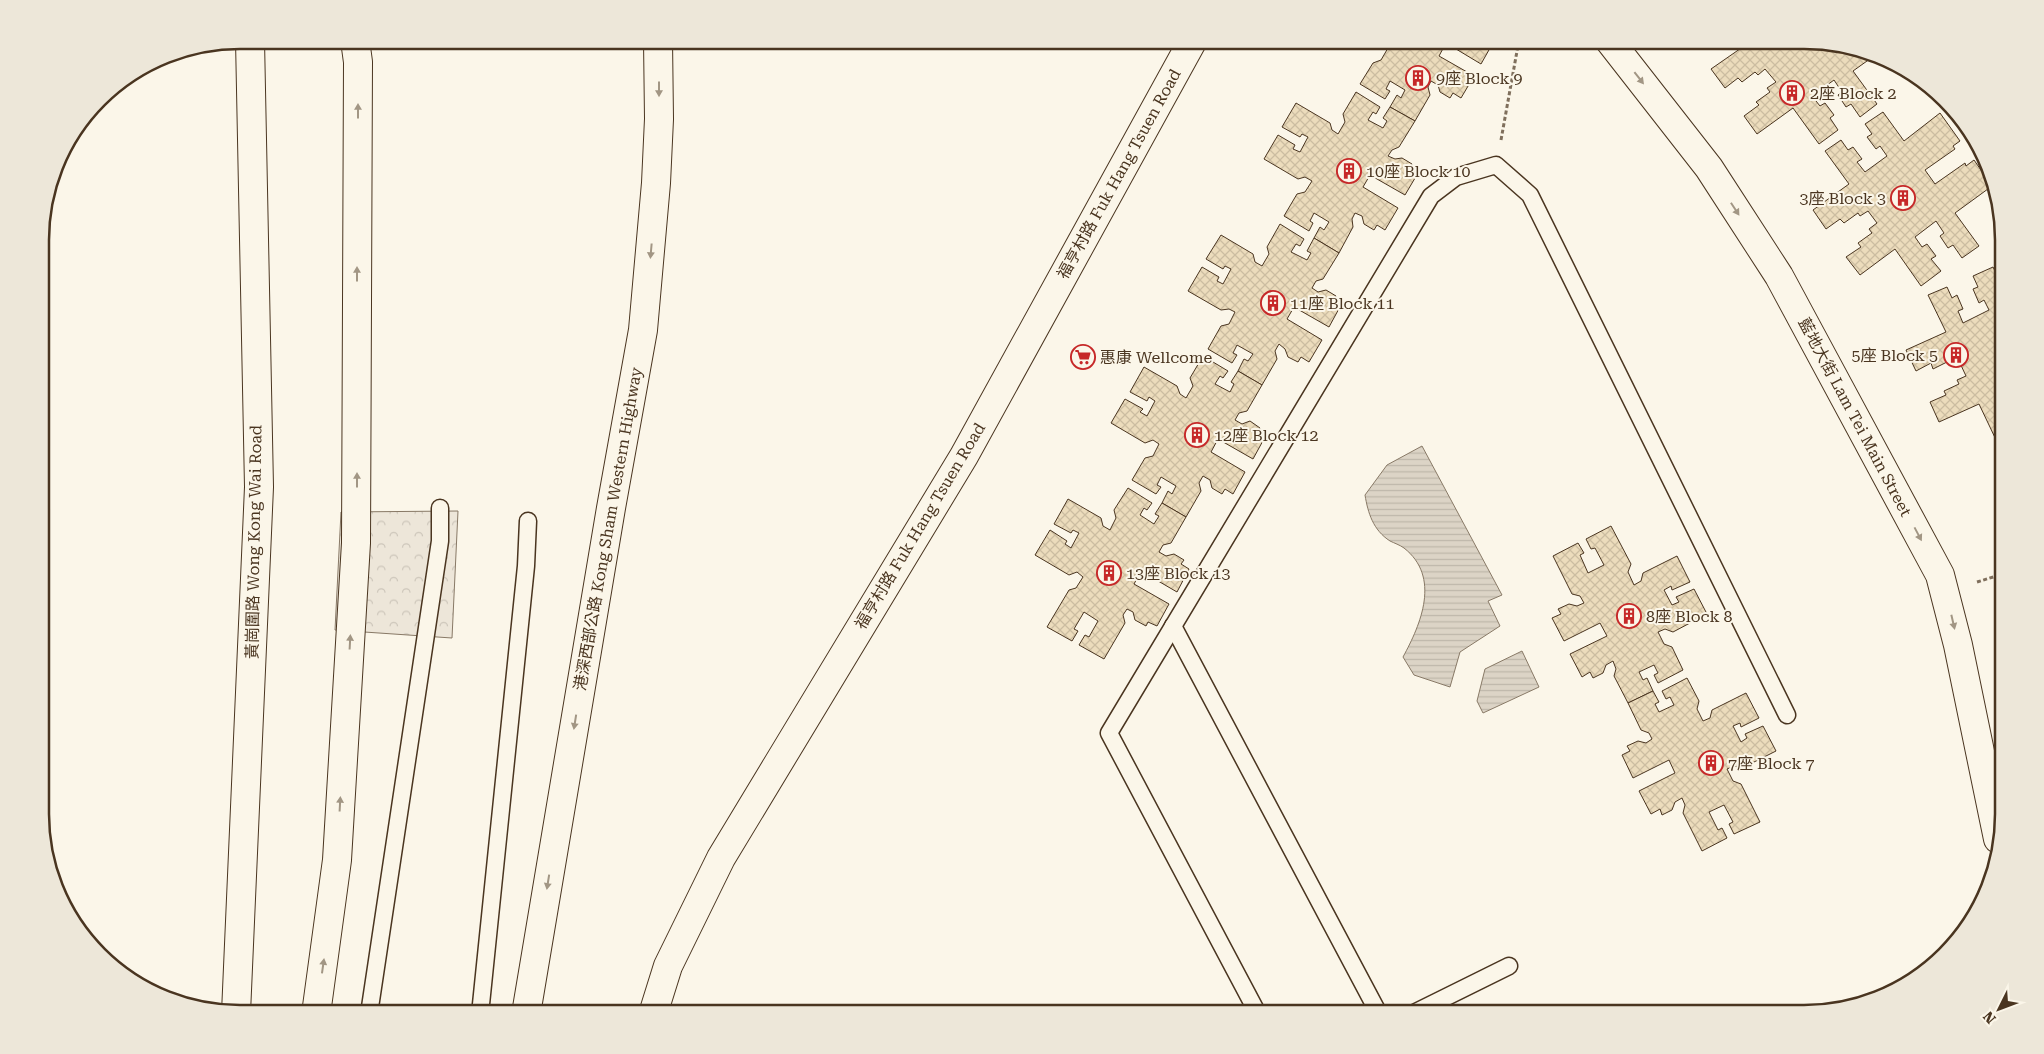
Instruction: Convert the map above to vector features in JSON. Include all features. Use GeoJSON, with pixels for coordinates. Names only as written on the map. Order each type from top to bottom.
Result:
{"type":"FeatureCollection","features":[{"type":"Feature","properties":{"kind":"main road","name":"黃崗圍路 Wong Kong Wai Road"},"geometry":{"type":"LineString","coordinates":[[236,1005],[259,488],[250,49]]}},
{"type":"Feature","properties":{"kind":"main road"},"geometry":{"type":"LineString","coordinates":[[317,1005],[337,860],[356,544],[354,49]]}},
{"type":"Feature","properties":{"kind":"main road","name":"港深西部公路 Kong Sham Western Highway"},"geometry":{"type":"LineString","coordinates":[[528,1005],[611,508],[643,330],[656,183],[659,119],[658,49]]}},
{"type":"Feature","properties":{"kind":"main road","name":"福亨村路 Fuk Hang Tsuen Road"},"geometry":{"type":"LineString","coordinates":[[656,1005],[668,966],[721,858],[960,462],[1188,49]]}},
{"type":"Feature","properties":{"kind":"main road","name":"藍地大街 Lam Tei Main Street"},"geometry":{"type":"LineString","coordinates":[[1616,49],[1710,168],[1779,276],[1940,576],[1956,636],[1995,824]]}},
{"type":"Feature","properties":{"kind":"lane"},"geometry":{"type":"LineString","coordinates":[[1253,1005],[1109,733],[1431,196],[1456,177],[1496,165],[1530,195],[1787,715]]}},
{"type":"Feature","properties":{"kind":"lane"},"geometry":{"type":"LineString","coordinates":[[370,1005],[440,541],[440,508]]}},
{"type":"Feature","properties":{"kind":"lane"},"geometry":{"type":"LineString","coordinates":[[481,1005],[526,566],[528,521]]}},
{"type":"Feature","properties":{"kind":"lane"},"geometry":{"type":"LineString","coordinates":[[1173,626],[1374,1005]]}},
{"type":"Feature","properties":{"kind":"lane"},"geometry":{"type":"LineString","coordinates":[[1430,1005],[1509,966]]}},
{"type":"Feature","properties":{"kind":"path"},"geometry":{"type":"LineString","coordinates":[[1496,165],[1517,49]]}},
{"type":"Feature","properties":{"kind":"path"},"geometry":{"type":"LineString","coordinates":[[1971,584],[1995,576]]}},
{"type":"Feature","properties":{"kind":"green space"},"geometry":{"type":"Polygon","coordinates":[[[458,511],[452,638],[335,630],[341,512],[458,511]]]}},
{"type":"Feature","properties":{"kind":"shaded area"},"geometry":{"type":"Polygon","coordinates":[[[1422,446],[1502,595],[1488,601],[1500,626],[1460,652],[1450,687],[1414,675],[1403,657],[1421,616],[1425,587],[1422,573],[1415,560],[1404,548],[1390,541],[1379,532],[1370,515],[1365,495],[1387,465],[1422,446]]]}},
{"type":"Feature","properties":{"kind":"shaded area"},"geometry":{"type":"Polygon","coordinates":[[[1522,651],[1539,687],[1483,713],[1477,701],[1485,669],[1522,651]]]}},
{"type":"Feature","properties":{"kind":"building","name":"9座 Block 9"},"geometry":{"type":"Polygon","coordinates":[[[1387,49],[1443,49],[1439,56],[1474,76],[1461,98],[1453,93],[1450,98],[1440,92],[1438,85],[1431,81],[1428,87],[1430,95],[1415,121],[1390,107],[1397,95],[1401,98],[1405,90],[1390,81],[1386,89],[1390,91],[1385,99],[1360,84],[1373,63],[1381,60],[1387,49]]]}},
{"type":"Feature","properties":{"kind":"building","name":"9座 Block 9"},"geometry":{"type":"Polygon","coordinates":[[[1456,49],[1489,49],[1481,64],[1456,49]]]}},
{"type":"Feature","properties":{"kind":"building","name":"2座 Block 2"},"geometry":{"type":"Polygon","coordinates":[[[1740,49],[1816,49],[1841,52],[1868,60],[1853,71],[1877,104],[1860,117],[1851,104],[1846,107],[1838,95],[1842,92],[1834,80],[1812,96],[1820,106],[1825,103],[1834,115],[1830,118],[1838,130],[1819,144],[1793,108],[1757,134],[1744,116],[1759,105],[1756,102],[1770,92],[1767,88],[1776,82],[1765,69],[1758,75],[1755,72],[1742,82],[1738,78],[1725,88],[1711,69],[1740,49]]]}},
{"type":"Feature","properties":{"kind":"building","name":"10座 Block 10"},"geometry":{"type":"Polygon","coordinates":[[[1356,92],[1380,107],[1376,114],[1373,112],[1368,120],[1383,128],[1387,121],[1383,118],[1390,107],[1415,121],[1399,147],[1392,150],[1388,156],[1395,159],[1402,158],[1412,164],[1409,169],[1418,173],[1405,195],[1370,175],[1363,187],[1398,208],[1385,230],[1377,225],[1374,230],[1364,224],[1362,216],[1355,213],[1352,219],[1353,227],[1339,253],[1314,238],[1320,227],[1324,230],[1329,222],[1314,213],[1310,221],[1313,223],[1309,231],[1284,216],[1297,194],[1305,192],[1312,181],[1305,177],[1298,179],[1264,159],[1278,135],[1295,145],[1293,149],[1300,152],[1308,137],[1302,134],[1300,137],[1282,127],[1296,103],[1330,123],[1332,130],[1338,134],[1345,122],[1343,114],[1356,92]]]}},
{"type":"Feature","properties":{"kind":"building","name":"3座 Block 3"},"geometry":{"type":"Polygon","coordinates":[[[1883,112],[1904,141],[1940,113],[1960,141],[1953,146],[1955,149],[1925,170],[1935,184],[1965,163],[1966,166],[1974,160],[1983,173],[1988,189],[1955,213],[1979,246],[1962,258],[1953,245],[1948,248],[1940,236],[1944,233],[1936,221],[1915,237],[1922,247],[1927,244],[1936,256],[1931,259],[1941,271],[1921,286],[1895,249],[1860,275],[1846,257],[1861,247],[1858,243],[1872,233],[1869,229],[1877,223],[1868,211],[1860,216],[1858,213],[1844,223],[1840,219],[1826,229],[1813,210],[1849,184],[1825,151],[1841,140],[1848,150],[1853,147],[1862,159],[1857,162],[1865,172],[1887,156],[1880,146],[1876,149],[1867,137],[1872,134],[1865,124],[1883,112]]]}},
{"type":"Feature","properties":{"kind":"building","name":"11座 Block 11"},"geometry":{"type":"Polygon","coordinates":[[[1280,224],[1304,239],[1300,246],[1296,244],[1291,252],[1307,260],[1311,253],[1307,251],[1314,238],[1339,253],[1323,279],[1316,281],[1312,288],[1318,292],[1326,290],[1336,296],[1333,301],[1341,305],[1329,327],[1294,307],[1287,319],[1322,340],[1309,362],[1301,357],[1298,362],[1288,357],[1285,349],[1279,344],[1275,351],[1277,359],[1262,385],[1238,371],[1244,359],[1248,361],[1253,354],[1237,345],[1233,353],[1237,355],[1232,363],[1208,349],[1221,326],[1229,324],[1235,312],[1229,309],[1221,310],[1188,291],[1202,267],[1219,277],[1217,281],[1223,284],[1231,269],[1225,266],[1223,269],[1206,259],[1221,235],[1253,254],[1255,262],[1262,266],[1269,254],[1267,247],[1280,224]]]}},
{"type":"Feature","properties":{"kind":"building","name":"5座 Block 5"},"geometry":{"type":"Polygon","coordinates":[[[1993,267],[1995,271],[1995,438],[1979,404],[1939,422],[1930,402],[1946,395],[1944,391],[1959,384],[1957,380],[1966,376],[1959,361],[1950,365],[1949,361],[1933,369],[1931,363],[1916,371],[1906,350],[1946,332],[1928,295],[1947,287],[1952,298],[1957,295],[1963,309],[1958,311],[1963,323],[1989,310],[1984,300],[1979,303],[1973,289],[1978,287],[1973,276],[1993,267]]]}},
{"type":"Feature","properties":{"kind":"building","name":"12座 Block 12"},"geometry":{"type":"Polygon","coordinates":[[[1203,356],[1228,371],[1223,378],[1220,376],[1215,384],[1230,392],[1234,384],[1231,382],[1238,371],[1262,385],[1247,411],[1239,413],[1235,420],[1242,424],[1250,421],[1260,428],[1257,433],[1265,437],[1253,459],[1218,439],[1211,452],[1245,472],[1233,494],[1225,489],[1222,494],[1212,488],[1210,480],[1203,476],[1199,483],[1201,491],[1186,517],[1162,503],[1168,491],[1172,494],[1176,486],[1161,477],[1157,485],[1161,487],[1156,494],[1132,480],[1145,458],[1153,456],[1159,444],[1153,440],[1145,443],[1111,423],[1125,399],[1143,409],[1140,412],[1147,416],[1155,401],[1149,397],[1147,401],[1130,392],[1144,367],[1177,386],[1180,394],[1186,398],[1193,386],[1190,378],[1203,356]]]}},
{"type":"Feature","properties":{"kind":"building","name":"13座 Block 13"},"geometry":{"type":"Polygon","coordinates":[[[1128,488],[1152,503],[1147,510],[1144,508],[1140,515],[1154,524],[1159,516],[1155,514],[1162,503],[1186,517],[1171,543],[1163,545],[1159,552],[1166,556],[1174,554],[1184,560],[1181,564],[1189,569],[1177,592],[1141,571],[1134,584],[1169,604],[1157,626],[1148,622],[1146,626],[1135,620],[1133,612],[1127,609],[1123,615],[1125,623],[1104,659],[1079,645],[1085,635],[1089,637],[1098,621],[1084,612],[1074,629],[1078,631],[1072,641],[1047,627],[1069,590],[1076,588],[1083,577],[1077,572],[1069,575],[1035,555],[1050,530],[1067,541],[1065,544],[1071,548],[1079,533],[1073,530],[1071,533],[1054,524],[1068,499],[1101,518],[1103,526],[1110,530],[1116,518],[1114,510],[1128,488]]]}},
{"type":"Feature","properties":{"kind":"building","name":"8座 Block 8"},"geometry":{"type":"Polygon","coordinates":[[[1611,526],[1631,564],[1628,572],[1634,585],[1641,581],[1643,573],[1677,556],[1690,582],[1672,590],[1671,586],[1664,590],[1672,605],[1679,602],[1676,597],[1694,589],[1707,614],[1673,632],[1665,629],[1658,632],[1664,644],[1672,647],[1683,670],[1658,683],[1654,675],[1658,673],[1654,665],[1639,672],[1643,680],[1647,678],[1653,691],[1628,703],[1614,676],[1616,669],[1613,661],[1606,665],[1603,673],[1593,678],[1590,672],[1582,677],[1570,654],[1607,636],[1600,623],[1564,641],[1552,618],[1561,614],[1558,609],[1569,604],[1577,606],[1584,603],[1580,596],[1572,594],[1553,556],[1578,543],[1584,553],[1580,555],[1588,573],[1604,565],[1595,548],[1591,549],[1586,539],[1611,526]]]}},
{"type":"Feature","properties":{"kind":"building","name":"7座 Block 7"},"geometry":{"type":"Polygon","coordinates":[[[1687,678],[1699,701],[1697,709],[1703,721],[1710,718],[1712,710],[1746,693],[1759,718],[1741,727],[1740,723],[1733,726],[1741,742],[1747,738],[1745,734],[1763,726],[1776,751],[1742,768],[1734,766],[1727,769],[1733,781],[1741,784],[1760,822],[1734,834],[1729,824],[1733,822],[1724,805],[1709,812],[1718,830],[1722,828],[1727,838],[1702,851],[1683,813],[1685,805],[1682,798],[1675,802],[1672,810],[1662,815],[1660,809],[1651,814],[1639,791],[1675,773],[1669,760],[1633,778],[1622,755],[1630,751],[1627,746],[1638,741],[1646,743],[1652,739],[1649,733],[1641,730],[1628,703],[1653,691],[1659,702],[1655,704],[1659,712],[1674,705],[1670,697],[1666,699],[1662,691],[1687,678]]]}},
{"type":"Feature","properties":{"kind":"place","name":"9座 Block 9"},"geometry":{"type":"Point","coordinates":[1418,78]}},
{"type":"Feature","properties":{"kind":"place","name":"2座 Block 2"},"geometry":{"type":"Point","coordinates":[1792,93]}},
{"type":"Feature","properties":{"kind":"place","name":"10座 Block 10"},"geometry":{"type":"Point","coordinates":[1349,171]}},
{"type":"Feature","properties":{"kind":"place","name":"3座 Block 3"},"geometry":{"type":"Point","coordinates":[1903,198]}},
{"type":"Feature","properties":{"kind":"place","name":"11座 Block 11"},"geometry":{"type":"Point","coordinates":[1273,303]}},
{"type":"Feature","properties":{"kind":"place","name":"5座 Block 5"},"geometry":{"type":"Point","coordinates":[1956,355]}},
{"type":"Feature","properties":{"kind":"place","name":"惠康 Wellcome"},"geometry":{"type":"Point","coordinates":[1083,357]}},
{"type":"Feature","properties":{"kind":"place","name":"12座 Block 12"},"geometry":{"type":"Point","coordinates":[1197,435]}},
{"type":"Feature","properties":{"kind":"place","name":"13座 Block 13"},"geometry":{"type":"Point","coordinates":[1109,573]}},
{"type":"Feature","properties":{"kind":"place","name":"8座 Block 8"},"geometry":{"type":"Point","coordinates":[1629,616]}},
{"type":"Feature","properties":{"kind":"place","name":"7座 Block 7"},"geometry":{"type":"Point","coordinates":[1711,763]}}]}
